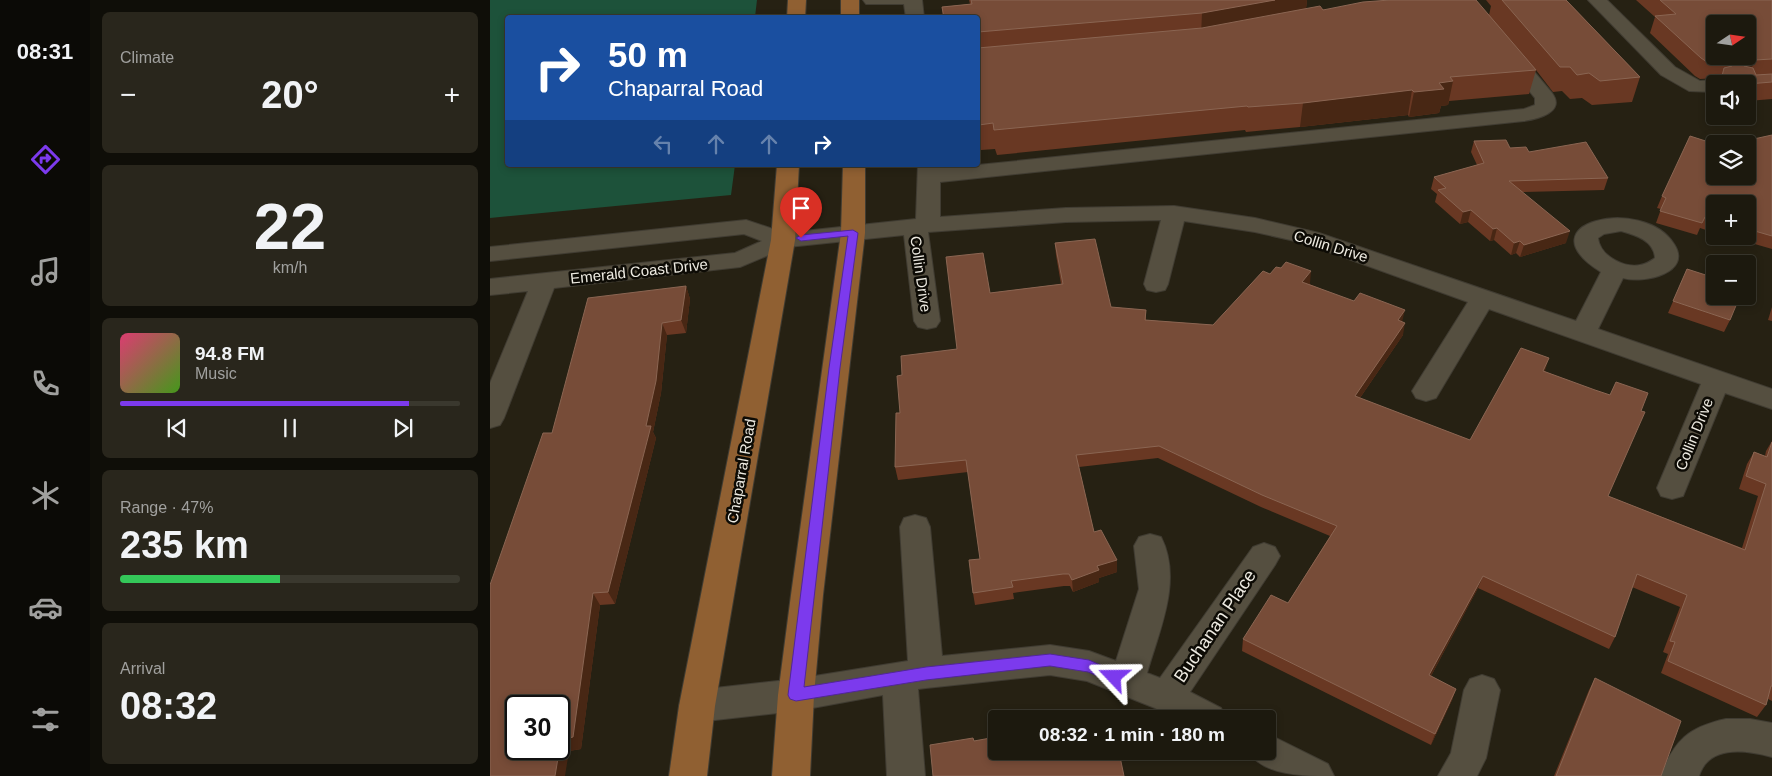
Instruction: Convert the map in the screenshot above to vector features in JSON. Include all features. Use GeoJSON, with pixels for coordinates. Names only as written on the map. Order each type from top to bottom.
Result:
{"type":"FeatureCollection","features":[{"type":"Feature","properties":{"kind":"main road"},"geometry":{"type":"LineString","coordinates":[[796,15],[797,0]]}},
{"type":"Feature","properties":{"kind":"main road"},"geometry":{"type":"LineString","coordinates":[[850,0],[850,15]]}},
{"type":"Feature","properties":{"kind":"main road","name":"Chaparral Road"},"geometry":{"type":"LineString","coordinates":[[688,776],[697,706],[784,240],[788,167]]}},
{"type":"Feature","properties":{"kind":"main road"},"geometry":{"type":"LineString","coordinates":[[791,776],[796,695],[832,387],[853,233],[854,167]]}},
{"type":"Feature","properties":{"kind":"street"},"geometry":{"type":"LineString","coordinates":[[872,0],[898,0]]}},
{"type":"Feature","properties":{"kind":"street"},"geometry":{"type":"LineString","coordinates":[[913,0],[915,15]]}},
{"type":"Feature","properties":{"kind":"street"},"geometry":{"type":"LineString","coordinates":[[1597,0],[1668,71],[1696,87],[1706,86]]}},
{"type":"Feature","properties":{"kind":"street"},"geometry":{"type":"LineString","coordinates":[[921,226],[929,179],[1524,115],[1536,113],[1545,107],[1545,97],[1461,5]]}},
{"type":"Feature","properties":{"kind":"street"},"geometry":{"type":"LineString","coordinates":[[1156,284],[1174,213]]}},
{"type":"Feature","properties":{"kind":"street","name":"Collin Drive"},"geometry":{"type":"LineString","coordinates":[[853,233],[921,226],[1076,215],[1174,213],[1255,225],[1311,238],[1772,400]]}},
{"type":"Feature","properties":{"kind":"street","name":"Collin Drive"},"geometry":{"type":"LineString","coordinates":[[921,226],[928,321]]}},
{"type":"Feature","properties":{"kind":"street","name":"Emerald Coast Drive"},"geometry":{"type":"LineString","coordinates":[[490,254],[746,227],[784,240]]}},
{"type":"Feature","properties":{"kind":"street","name":"Emerald Coast Drive"},"geometry":{"type":"LineString","coordinates":[[490,287],[740,260],[784,240],[853,233]]}},
{"type":"Feature","properties":{"kind":"street"},"geometry":{"type":"LineString","coordinates":[[1583,333],[1615,269]]}},
{"type":"Feature","properties":{"kind":"street"},"geometry":{"type":"LineString","coordinates":[[490,418],[544,281]]}},
{"type":"Feature","properties":{"kind":"street"},"geometry":{"type":"LineString","coordinates":[[1426,391],[1483,298]]}},
{"type":"Feature","properties":{"kind":"street","name":"Collin Drive"},"geometry":{"type":"LineString","coordinates":[[1672,488],[1716,380]]}},
{"type":"Feature","properties":{"kind":"street"},"geometry":{"type":"LineString","coordinates":[[906,776],[913,676],[915,527]]}},
{"type":"Feature","properties":{"kind":"street"},"geometry":{"type":"LineString","coordinates":[[1127,682],[1156,589],[1150,546]]}},
{"type":"Feature","properties":{"kind":"street","name":"Buchanan Place"},"geometry":{"type":"LineString","coordinates":[[1167,697],[1264,556]]}},
{"type":"Feature","properties":{"kind":"street","name":"Buchanan Place"},"geometry":{"type":"LineString","coordinates":[[697,706],[796,695],[913,676],[1050,660],[1089,666],[1167,697],[1191,710]]}},
{"type":"Feature","properties":{"kind":"street"},"geometry":{"type":"LineString","coordinates":[[1456,776],[1468,758],[1482,690]]}},
{"type":"Feature","properties":{"kind":"street"},"geometry":{"type":"LineString","coordinates":[[1680,776],[1688,757],[1704,742],[1726,735],[1753,735],[1772,740]]}},
{"type":"Feature","properties":{"kind":"street"},"geometry":{"type":"LineString","coordinates":[[1276,755],[1315,776]]}},
{"type":"Feature","properties":{"kind":"green space"},"geometry":{"type":"Polygon","coordinates":[[[490,0],[757,0],[755,15],[505,15],[505,167],[735,167],[731,195],[490,218],[490,0]]]}},
{"type":"Feature","properties":{"kind":"building"},"geometry":{"type":"Polygon","coordinates":[[[971,0],[1275,0],[1202,13],[980,32],[980,15],[943,15],[942,7],[972,4],[971,0]]]}},
{"type":"Feature","properties":{"kind":"building"},"geometry":{"type":"Polygon","coordinates":[[[1390,0],[1476,0],[1536,70],[1450,77],[1453,81],[1439,83],[1444,89],[1414,92],[1412,90],[1303,103],[1247,106],[994,130],[993,123],[980,125],[980,48],[1202,28],[1320,6],[1323,10],[1363,2],[1390,0]]]}},
{"type":"Feature","properties":{"kind":"building"},"geometry":{"type":"Polygon","coordinates":[[[1502,0],[1566,0],[1640,77],[1600,81],[1589,73],[1577,75],[1570,67],[1560,67],[1502,0]]]}},
{"type":"Feature","properties":{"kind":"building"},"geometry":{"type":"Polygon","coordinates":[[[1660,0],[1772,0],[1772,59],[1756,60],[1756,15],[1706,15],[1706,61],[1655,16],[1676,14],[1660,0]]]}},
{"type":"Feature","properties":{"kind":"building"},"geometry":{"type":"Polygon","coordinates":[[[1730,65],[1746,65],[1744,66],[1753,68],[1756,75],[1722,75],[1724,68],[1732,66],[1730,65]]]}},
{"type":"Feature","properties":{"kind":"building"},"geometry":{"type":"Polygon","coordinates":[[[1772,74],[1772,82],[1756,83],[1756,75],[1772,74]]]}},
{"type":"Feature","properties":{"kind":"building"},"geometry":{"type":"Polygon","coordinates":[[[1772,135],[1772,236],[1756,231],[1756,195],[1706,195],[1706,217],[1702,223],[1660,211],[1666,198],[1662,196],[1690,136],[1706,141],[1706,185],[1756,185],[1756,139],[1772,135]]]}},
{"type":"Feature","properties":{"kind":"building"},"geometry":{"type":"Polygon","coordinates":[[[1506,140],[1510,148],[1526,147],[1529,152],[1586,142],[1608,178],[1509,181],[1570,231],[1524,245],[1520,241],[1514,243],[1497,228],[1493,229],[1471,210],[1463,212],[1438,190],[1446,188],[1434,177],[1484,163],[1474,141],[1506,140]]]}},
{"type":"Feature","properties":{"kind":"building"},"geometry":{"type":"Polygon","coordinates":[[[1095,239],[1111,307],[1146,310],[1145,320],[1213,325],[1263,271],[1270,274],[1276,267],[1281,268],[1286,262],[1311,271],[1302,282],[1354,301],[1360,293],[1405,310],[1398,320],[1405,323],[1355,396],[1470,440],[1521,348],[1549,358],[1543,371],[1595,390],[1610,395],[1616,382],[1648,393],[1641,411],[1645,412],[1608,496],[1745,550],[1766,484],[1746,476],[1754,452],[1767,457],[1772,442],[1772,686],[1766,705],[1668,661],[1675,642],[1670,641],[1687,595],[1637,574],[1615,637],[1483,576],[1429,675],[1456,689],[1435,734],[1243,639],[1271,595],[1288,603],[1337,526],[1262,495],[1159,446],[1076,455],[1094,532],[1101,530],[1117,560],[1097,566],[1099,570],[1072,580],[1069,574],[1063,574],[1011,581],[1013,587],[973,593],[969,560],[980,559],[966,460],[895,467],[896,413],[900,413],[897,376],[902,375],[901,356],[957,349],[946,257],[983,253],[990,293],[1063,284],[1055,243],[1095,239]]]}},
{"type":"Feature","properties":{"kind":"building"},"geometry":{"type":"Polygon","coordinates":[[[1687,269],[1706,275],[1706,305],[1736,305],[1730,320],[1673,301],[1687,269]]]}},
{"type":"Feature","properties":{"kind":"building"},"geometry":{"type":"Polygon","coordinates":[[[686,286],[681,320],[662,323],[656,381],[646,426],[651,426],[608,592],[593,593],[573,737],[570,738],[570,695],[505,695],[505,760],[558,760],[555,776],[490,776],[490,585],[543,433],[552,433],[588,298],[686,286]]]}},
{"type":"Feature","properties":{"kind":"building"},"geometry":{"type":"Polygon","coordinates":[[[1595,678],[1681,721],[1661,776],[1556,776],[1595,678]]]}},
{"type":"Feature","properties":{"kind":"building"},"geometry":{"type":"Polygon","coordinates":[[[973,738],[974,741],[988,738],[988,760],[1121,760],[1124,776],[933,776],[930,745],[973,738]]]}},
{"type":"Feature","properties":{"kind":"route"},"geometry":{"type":"LineString","coordinates":[[801,238],[853,233],[809,576],[796,695],[926,673],[1050,660],[1089,666],[1114,677]]}}]}
